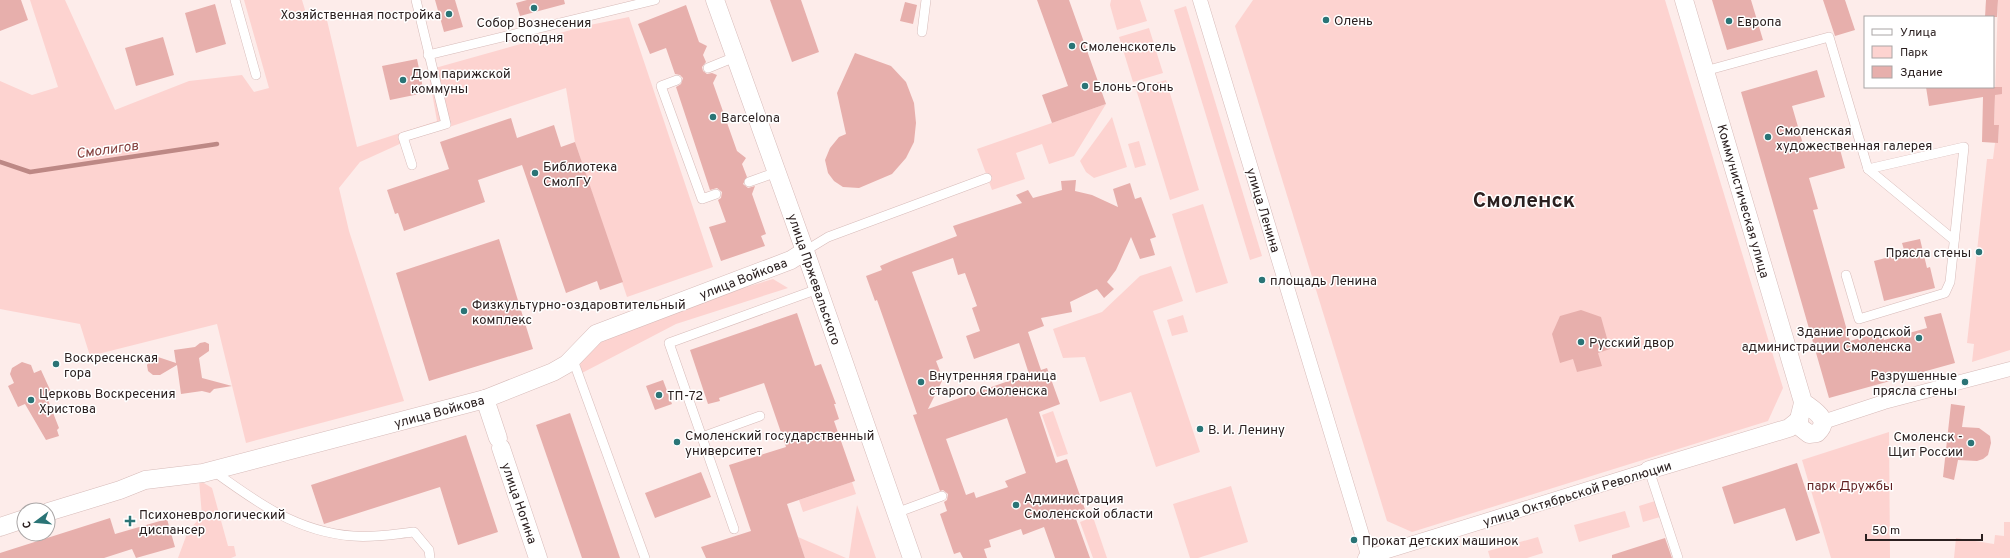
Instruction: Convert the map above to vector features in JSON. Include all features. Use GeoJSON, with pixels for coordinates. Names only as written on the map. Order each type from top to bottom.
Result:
{"type":"FeatureCollection","features":[{"type":"Feature","properties":{"kind":"street","name":"улица Пржевальского"},"geometry":{"type":"LineString","coordinates":[[715,0],[805,251],[912,558]]}},
{"type":"Feature","properties":{"kind":"street","name":"улица Ленина"},"geometry":{"type":"LineString","coordinates":[[1200,0],[1367,558]]}},
{"type":"Feature","properties":{"kind":"street","name":"Коммунистическая улица"},"geometry":{"type":"LineString","coordinates":[[1684,0],[1803,402]]}},
{"type":"Feature","properties":{"kind":"street","name":"улица Войкова"},"geometry":{"type":"LineString","coordinates":[[56,510],[120,490],[145,480],[212,470],[485,399],[553,372],[573,360],[596,334],[791,260],[805,251]]}},
{"type":"Feature","properties":{"kind":"street"},"geometry":{"type":"LineString","coordinates":[[1803,402],[1820,414],[1823,422],[1884,402],[2010,369]]}},
{"type":"Feature","properties":{"kind":"street","name":"улица Ногина"},"geometry":{"type":"LineString","coordinates":[[485,399],[538,558]]}},
{"type":"Feature","properties":{"kind":"street"},"geometry":{"type":"LineString","coordinates":[[1797,426],[1802,414],[1803,402]]}},
{"type":"Feature","properties":{"kind":"street","name":"улица Октябрьской Революции"},"geometry":{"type":"LineString","coordinates":[[1367,558],[1649,470],[1797,426],[1809,434],[1817,433],[1823,422]]}},
{"type":"Feature","properties":{"kind":"street"},"geometry":{"type":"LineString","coordinates":[[0,527],[16,522]]}},
{"type":"Feature","properties":{"kind":"lane"},"geometry":{"type":"LineString","coordinates":[[235,0],[256,75]]}},
{"type":"Feature","properties":{"kind":"lane"},"geometry":{"type":"LineString","coordinates":[[412,165],[403,137],[446,124],[428,55],[416,0]]}},
{"type":"Feature","properties":{"kind":"lane"},"geometry":{"type":"LineString","coordinates":[[428,55],[655,0]]}},
{"type":"Feature","properties":{"kind":"lane"},"geometry":{"type":"LineString","coordinates":[[922,32],[926,0]]}},
{"type":"Feature","properties":{"kind":"lane"},"geometry":{"type":"LineString","coordinates":[[1705,71],[1829,37],[1868,170],[1954,240]]}},
{"type":"Feature","properties":{"kind":"lane"},"geometry":{"type":"LineString","coordinates":[[708,68],[735,57]]}},
{"type":"Feature","properties":{"kind":"lane"},"geometry":{"type":"LineString","coordinates":[[677,80],[661,86],[702,199],[716,194]]}},
{"type":"Feature","properties":{"kind":"lane"},"geometry":{"type":"LineString","coordinates":[[1846,275],[1859,319],[1945,293],[1950,282],[1964,147],[1868,170]]}},
{"type":"Feature","properties":{"kind":"lane"},"geometry":{"type":"LineString","coordinates":[[748,182],[777,172]]}},
{"type":"Feature","properties":{"kind":"lane"},"geometry":{"type":"LineString","coordinates":[[805,251],[828,237],[987,178]]}},
{"type":"Feature","properties":{"kind":"lane"},"geometry":{"type":"LineString","coordinates":[[734,529],[669,343],[818,289]]}},
{"type":"Feature","properties":{"kind":"lane"},"geometry":{"type":"LineString","coordinates":[[573,360],[645,558]]}},
{"type":"Feature","properties":{"kind":"lane"},"geometry":{"type":"LineString","coordinates":[[702,437],[760,416]]}},
{"type":"Feature","properties":{"kind":"lane"},"geometry":{"type":"LineString","coordinates":[[212,470],[266,509],[308,528],[354,536],[414,532],[429,550],[430,558]]}},
{"type":"Feature","properties":{"kind":"lane"},"geometry":{"type":"LineString","coordinates":[[1649,470],[1678,558]]}},
{"type":"Feature","properties":{"kind":"lane"},"geometry":{"type":"LineString","coordinates":[[896,513],[942,496]]}},
{"type":"Feature","properties":{"kind":"green space"},"geometry":{"type":"Polygon","coordinates":[[[30,0],[65,0],[115,110],[189,81],[242,75],[254,92],[269,88],[244,0],[302,0],[308,20],[326,16],[357,147],[437,121],[428,70],[585,26],[629,17],[713,267],[627,297],[575,142],[566,88],[404,142],[360,162],[339,188],[349,231],[404,401],[246,443],[217,324],[90,356],[80,324],[0,309],[0,81],[32,95],[58,87],[30,0]]]}},
{"type":"Feature","properties":{"kind":"green space"},"geometry":{"type":"Polygon","coordinates":[[[1111,0],[1140,0],[1147,21],[1117,30],[1110,5],[1111,0]]]}},
{"type":"Feature","properties":{"kind":"green space"},"geometry":{"type":"Polygon","coordinates":[[[1253,0],[1665,0],[1783,388],[1768,421],[1412,532],[1387,521],[1235,26],[1253,0]]]}},
{"type":"Feature","properties":{"kind":"green space"},"geometry":{"type":"Polygon","coordinates":[[[1998,0],[2010,0],[2010,350],[1972,362],[1974,344],[1967,343],[1987,159],[1993,159],[1995,143],[1998,143],[1999,125],[1994,125],[1998,0]]]}},
{"type":"Feature","properties":{"kind":"green space"},"geometry":{"type":"Polygon","coordinates":[[[1186,6],[1262,256],[1250,260],[1174,10],[1186,6]]]}},
{"type":"Feature","properties":{"kind":"green space"},"geometry":{"type":"Polygon","coordinates":[[[1149,28],[1163,73],[1133,82],[1119,37],[1149,28]]]}},
{"type":"Feature","properties":{"kind":"green space"},"geometry":{"type":"Polygon","coordinates":[[[1166,80],[1199,190],[1170,200],[1136,89],[1166,80]]]}},
{"type":"Feature","properties":{"kind":"green space"},"geometry":{"type":"Polygon","coordinates":[[[1106,104],[1074,156],[1049,164],[1042,144],[1016,153],[1025,179],[992,190],[977,149],[1106,104]]]}},
{"type":"Feature","properties":{"kind":"green space"},"geometry":{"type":"Polygon","coordinates":[[[1112,117],[1127,167],[1094,178],[1086,172],[1080,161],[1112,117]]]}},
{"type":"Feature","properties":{"kind":"green space"},"geometry":{"type":"Polygon","coordinates":[[[1139,141],[1146,165],[1135,168],[1128,144],[1139,141]]]}},
{"type":"Feature","properties":{"kind":"green space"},"geometry":{"type":"Polygon","coordinates":[[[1203,204],[1228,283],[1196,293],[1172,214],[1203,204]]]}},
{"type":"Feature","properties":{"kind":"green space"},"geometry":{"type":"Polygon","coordinates":[[[1171,266],[1183,301],[1153,311],[1200,452],[1156,467],[1131,392],[1100,402],[1085,357],[1063,358],[1053,329],[1102,312],[1140,276],[1171,266]]]}},
{"type":"Feature","properties":{"kind":"green space"},"geometry":{"type":"Polygon","coordinates":[[[773,279],[788,288],[676,324],[582,373],[579,360],[605,337],[691,304],[773,279]]]}},
{"type":"Feature","properties":{"kind":"green space"},"geometry":{"type":"Polygon","coordinates":[[[1183,315],[1188,332],[1172,336],[1167,320],[1183,315]]]}},
{"type":"Feature","properties":{"kind":"green space"},"geometry":{"type":"Polygon","coordinates":[[[1053,411],[1068,454],[1057,457],[1042,415],[1053,411]]]}},
{"type":"Feature","properties":{"kind":"green space","name":"парк Дружбы"},"geometry":{"type":"Polygon","coordinates":[[[1889,432],[1890,558],[1831,558],[1802,460],[1889,432]]]}},
{"type":"Feature","properties":{"kind":"green space"},"geometry":{"type":"Polygon","coordinates":[[[199,480],[212,488],[228,546],[234,546],[236,556],[231,558],[178,558],[188,531],[202,516],[199,480]]]}},
{"type":"Feature","properties":{"kind":"green space"},"geometry":{"type":"Polygon","coordinates":[[[852,482],[856,494],[803,512],[799,500],[852,482]]]}},
{"type":"Feature","properties":{"kind":"green space"},"geometry":{"type":"Polygon","coordinates":[[[1231,486],[1248,542],[1198,558],[1190,558],[1173,504],[1231,486]]]}},
{"type":"Feature","properties":{"kind":"green space"},"geometry":{"type":"Polygon","coordinates":[[[1655,501],[1660,517],[1643,522],[1639,506],[1655,501]]]}},
{"type":"Feature","properties":{"kind":"green space"},"geometry":{"type":"Polygon","coordinates":[[[857,505],[876,558],[849,558],[857,505]]]}},
{"type":"Feature","properties":{"kind":"green space"},"geometry":{"type":"Polygon","coordinates":[[[1625,511],[1630,527],[1579,542],[1574,525],[1625,511]]]}},
{"type":"Feature","properties":{"kind":"green space"},"geometry":{"type":"Polygon","coordinates":[[[1093,517],[1107,558],[1093,558],[1080,522],[1093,517]]]}},
{"type":"Feature","properties":{"kind":"green space"},"geometry":{"type":"Polygon","coordinates":[[[2004,522],[2010,522],[2010,558],[1954,558],[1956,538],[1994,544],[1995,535],[2004,536],[2004,522]]]}},
{"type":"Feature","properties":{"kind":"green space"},"geometry":{"type":"Polygon","coordinates":[[[798,537],[846,558],[805,558],[798,537]]]}},
{"type":"Feature","properties":{"kind":"green space"},"geometry":{"type":"Polygon","coordinates":[[[1538,537],[1543,553],[1527,558],[1490,558],[1488,551],[1538,537]]]}},
{"type":"Feature","properties":{"kind":"building"},"geometry":{"type":"Polygon","coordinates":[[[0,0],[21,0],[28,20],[0,31],[0,0]]]}},
{"type":"Feature","properties":{"kind":"building","name":"Хозяйственная постройка"},"geometry":{"type":"Polygon","coordinates":[[[435,0],[455,0],[463,27],[444,32],[435,0]]]}},
{"type":"Feature","properties":{"kind":"building","name":"Собор Вознесения Господня"},"geometry":{"type":"Polygon","coordinates":[[[527,0],[564,0],[565,4],[520,16],[516,3],[527,0]]]}},
{"type":"Feature","properties":{"kind":"building"},"geometry":{"type":"Polygon","coordinates":[[[770,0],[801,0],[819,52],[792,62],[770,0]]]}},
{"type":"Feature","properties":{"kind":"building"},"geometry":{"type":"Polygon","coordinates":[[[1037,0],[1069,0],[1106,104],[1052,123],[1042,95],[1068,86],[1037,0]]]}},
{"type":"Feature","properties":{"kind":"building"},"geometry":{"type":"Polygon","coordinates":[[[1712,0],[1751,0],[1763,40],[1727,50],[1712,0]]]}},
{"type":"Feature","properties":{"kind":"building"},"geometry":{"type":"Polygon","coordinates":[[[1823,0],[1845,0],[1855,30],[1835,36],[1823,0]]]}},
{"type":"Feature","properties":{"kind":"building"},"geometry":{"type":"Polygon","coordinates":[[[1986,0],[1998,0],[1997,17],[1985,16],[1986,0]]]}},
{"type":"Feature","properties":{"kind":"building"},"geometry":{"type":"Polygon","coordinates":[[[905,2],[917,5],[913,24],[900,21],[905,2]]]}},
{"type":"Feature","properties":{"kind":"building"},"geometry":{"type":"Polygon","coordinates":[[[215,4],[226,44],[196,53],[185,13],[215,4]]]}},
{"type":"Feature","properties":{"kind":"building"},"geometry":{"type":"Polygon","coordinates":[[[686,5],[699,42],[707,46],[703,55],[706,62],[702,67],[703,71],[707,74],[712,73],[717,75],[713,83],[737,151],[746,158],[742,164],[747,177],[743,184],[748,188],[755,186],[752,194],[766,234],[761,236],[765,246],[721,261],[709,227],[726,222],[718,200],[721,198],[722,192],[717,188],[710,190],[676,87],[681,84],[683,78],[680,75],[675,74],[666,48],[650,54],[638,24],[686,5]]]}},
{"type":"Feature","properties":{"kind":"building"},"geometry":{"type":"Polygon","coordinates":[[[163,37],[174,75],[136,86],[125,48],[163,37]]]}},
{"type":"Feature","properties":{"kind":"building"},"geometry":{"type":"Polygon","coordinates":[[[855,53],[891,66],[906,82],[914,103],[916,123],[914,142],[906,158],[892,174],[859,188],[843,187],[834,181],[828,173],[825,160],[830,148],[839,137],[846,134],[837,93],[855,53]]]}},
{"type":"Feature","properties":{"kind":"building","name":"Дом парижской коммуны"},"geometry":{"type":"Polygon","coordinates":[[[417,59],[424,93],[390,100],[382,66],[417,59]]]}},
{"type":"Feature","properties":{"kind":"building"},"geometry":{"type":"Polygon","coordinates":[[[1817,70],[1825,97],[1792,106],[1805,151],[1838,142],[1845,168],[1809,178],[1818,209],[1813,210],[1850,341],[1881,332],[1884,340],[1927,328],[1924,317],[1941,313],[1955,363],[1829,398],[1741,92],[1817,70]]]}},
{"type":"Feature","properties":{"kind":"building"},"geometry":{"type":"Polygon","coordinates":[[[2002,87],[2002,94],[1995,95],[1994,125],[1999,125],[1998,143],[1982,142],[1983,97],[1929,106],[1926,88],[2002,87]]]}},
{"type":"Feature","properties":{"kind":"building"},"geometry":{"type":"Polygon","coordinates":[[[511,118],[517,138],[554,125],[561,147],[575,142],[623,282],[600,290],[597,281],[566,293],[522,165],[478,180],[485,202],[404,231],[398,213],[395,214],[387,190],[449,169],[440,142],[511,118]]]}},
{"type":"Feature","properties":{"kind":"building"},"geometry":{"type":"Polygon","coordinates":[[[1076,180],[1075,191],[1092,195],[1118,207],[1113,189],[1130,183],[1135,199],[1141,197],[1156,237],[1150,239],[1155,255],[1140,259],[1131,237],[1116,270],[1107,282],[1114,289],[1104,298],[1097,289],[1070,302],[1072,312],[1041,318],[1044,326],[1028,332],[1041,370],[1047,368],[1060,404],[1039,412],[1056,463],[1067,459],[1087,515],[1076,519],[1090,558],[1055,558],[1044,527],[1023,535],[1021,529],[989,540],[991,547],[984,549],[987,558],[963,558],[960,552],[954,554],[940,514],[947,511],[944,502],[947,500],[948,494],[943,490],[940,491],[913,415],[917,414],[877,300],[875,301],[866,276],[882,270],[880,266],[957,236],[953,226],[1022,203],[1016,195],[1028,190],[1033,198],[1062,190],[1061,181],[1076,180]],[[953,258],[912,272],[943,358],[936,361],[943,379],[928,409],[1029,374],[1019,343],[974,359],[966,336],[980,331],[972,308],[977,306],[965,273],[958,275],[953,258]],[[1007,418],[946,439],[966,495],[974,492],[976,498],[1008,487],[1005,481],[1026,473],[1007,418]]]}},
{"type":"Feature","properties":{"kind":"building","name":"Физкультурно-оздаровтительный комплекс"},"geometry":{"type":"Polygon","coordinates":[[[499,239],[533,349],[429,381],[396,273],[499,239]]]}},
{"type":"Feature","properties":{"kind":"building"},"geometry":{"type":"Polygon","coordinates":[[[1920,239],[1927,268],[1930,267],[1935,288],[1884,301],[1874,261],[1905,253],[1902,243],[1920,239]]]}},
{"type":"Feature","properties":{"kind":"building","name":"Русский двор"},"geometry":{"type":"Polygon","coordinates":[[[1581,310],[1601,317],[1610,349],[1598,353],[1602,366],[1577,372],[1573,359],[1560,363],[1552,334],[1560,316],[1581,310]]]}},
{"type":"Feature","properties":{"kind":"building"},"geometry":{"type":"Polygon","coordinates":[[[797,313],[815,366],[821,364],[836,404],[834,404],[839,419],[834,421],[855,481],[787,504],[805,558],[706,558],[701,547],[751,531],[729,465],[786,447],[764,383],[719,398],[720,401],[708,404],[690,350],[797,313]]]}},
{"type":"Feature","properties":{"kind":"building"},"geometry":{"type":"Polygon","coordinates":[[[205,342],[209,344],[209,351],[199,358],[202,378],[232,386],[214,389],[210,393],[202,391],[181,394],[177,365],[160,375],[153,375],[148,371],[147,365],[152,358],[158,357],[176,363],[174,350],[195,347],[200,343],[205,342]]]}},
{"type":"Feature","properties":{"kind":"building","name":"Церковь Воскресения Христова"},"geometry":{"type":"Polygon","coordinates":[[[22,362],[31,365],[34,373],[41,370],[51,392],[46,395],[59,428],[57,430],[59,436],[46,440],[25,404],[18,407],[8,386],[14,383],[10,374],[12,368],[22,362]]]}},
{"type":"Feature","properties":{"kind":"building","name":"ТП-72"},"geometry":{"type":"Polygon","coordinates":[[[663,380],[672,404],[655,410],[646,386],[663,380]]]}},
{"type":"Feature","properties":{"kind":"building"},"geometry":{"type":"Polygon","coordinates":[[[1951,404],[1965,406],[1962,427],[1979,428],[1990,436],[1991,443],[1988,455],[1983,459],[1977,461],[1958,460],[1954,480],[1943,477],[1951,404]]]}},
{"type":"Feature","properties":{"kind":"building"},"geometry":{"type":"Polygon","coordinates":[[[570,413],[620,558],[582,558],[536,425],[570,413]]]}},
{"type":"Feature","properties":{"kind":"building"},"geometry":{"type":"Polygon","coordinates":[[[466,435],[498,532],[458,545],[440,487],[324,524],[311,485],[466,435]]]}},
{"type":"Feature","properties":{"kind":"building"},"geometry":{"type":"Polygon","coordinates":[[[1797,463],[1820,533],[1796,541],[1785,508],[1734,524],[1722,487],[1797,463]]]}},
{"type":"Feature","properties":{"kind":"building"},"geometry":{"type":"Polygon","coordinates":[[[701,472],[711,497],[655,518],[645,493],[701,472]]]}},
{"type":"Feature","properties":{"kind":"building"},"geometry":{"type":"Polygon","coordinates":[[[110,518],[115,534],[167,519],[175,547],[136,558],[132,549],[104,558],[0,558],[0,553],[35,542],[56,542],[56,535],[110,518]]]}},
{"type":"Feature","properties":{"kind":"building"},"geometry":{"type":"Polygon","coordinates":[[[1665,538],[1672,558],[1612,558],[1612,555],[1665,538]]]}},
{"type":"Feature","properties":{"kind":"waterway","name":"Смолигов"},"geometry":{"type":"LineString","coordinates":[[0,162],[30,172],[217,144]]}},
{"type":"Feature","properties":{"kind":"place","name":"Собор Вознесения Господня"},"geometry":{"type":"Point","coordinates":[534,8]}},
{"type":"Feature","properties":{"kind":"place","name":"Хозяйственная постройка"},"geometry":{"type":"Point","coordinates":[449,14]}},
{"type":"Feature","properties":{"kind":"place","name":"Олень"},"geometry":{"type":"Point","coordinates":[1326,20]}},
{"type":"Feature","properties":{"kind":"place","name":"Европа"},"geometry":{"type":"Point","coordinates":[1729,21]}},
{"type":"Feature","properties":{"kind":"place","name":"Смоленскотель"},"geometry":{"type":"Point","coordinates":[1072,46]}},
{"type":"Feature","properties":{"kind":"place","name":"Дом парижской коммуны"},"geometry":{"type":"Point","coordinates":[403,80]}},
{"type":"Feature","properties":{"kind":"place","name":"Блонь-Огонь"},"geometry":{"type":"Point","coordinates":[1085,86]}},
{"type":"Feature","properties":{"kind":"place","name":"Barcelona"},"geometry":{"type":"Point","coordinates":[713,117]}},
{"type":"Feature","properties":{"kind":"place","name":"Смоленская художественная галерея"},"geometry":{"type":"Point","coordinates":[1768,137]}},
{"type":"Feature","properties":{"kind":"place","name":"Библиотека СмолГУ"},"geometry":{"type":"Point","coordinates":[535,173]}},
{"type":"Feature","properties":{"kind":"place","name":"Прясла стены"},"geometry":{"type":"Point","coordinates":[1979,252]}},
{"type":"Feature","properties":{"kind":"place","name":"площадь Ленина"},"geometry":{"type":"Point","coordinates":[1262,280]}},
{"type":"Feature","properties":{"kind":"place","name":"Физкультурно-оздаровтительный комплекс"},"geometry":{"type":"Point","coordinates":[464,311]}},
{"type":"Feature","properties":{"kind":"place","name":"Здание городской администрации Смоленска"},"geometry":{"type":"Point","coordinates":[1919,338]}},
{"type":"Feature","properties":{"kind":"place","name":"Русский двор"},"geometry":{"type":"Point","coordinates":[1581,342]}},
{"type":"Feature","properties":{"kind":"place","name":"Воскресенская гора"},"geometry":{"type":"Point","coordinates":[56,364]}},
{"type":"Feature","properties":{"kind":"place","name":"Внутренняя граница старого Смоленска"},"geometry":{"type":"Point","coordinates":[921,382]}},
{"type":"Feature","properties":{"kind":"place","name":"Разрушенные прясла стены"},"geometry":{"type":"Point","coordinates":[1965,382]}},
{"type":"Feature","properties":{"kind":"place","name":"ТП-72"},"geometry":{"type":"Point","coordinates":[659,395]}},
{"type":"Feature","properties":{"kind":"place","name":"Церковь Воскресения Христова"},"geometry":{"type":"Point","coordinates":[31,400]}},
{"type":"Feature","properties":{"kind":"place","name":"В. И. Ленину"},"geometry":{"type":"Point","coordinates":[1200,429]}},
{"type":"Feature","properties":{"kind":"place","name":"Смоленский государственный университет"},"geometry":{"type":"Point","coordinates":[677,442]}},
{"type":"Feature","properties":{"kind":"place","name":"Смоленск - Щит России"},"geometry":{"type":"Point","coordinates":[1971,443]}},
{"type":"Feature","properties":{"kind":"place","name":"Администрация Смоленской области"},"geometry":{"type":"Point","coordinates":[1016,505]}},
{"type":"Feature","properties":{"kind":"place","name":"Психоневрологический диспансер"},"geometry":{"type":"Point","coordinates":[130,521]}},
{"type":"Feature","properties":{"kind":"place","name":"Прокат детских машинок"},"geometry":{"type":"Point","coordinates":[1354,540]}},
{"type":"Feature","properties":{"kind":"district","name":"Смоленск"},"geometry":{"type":"Point","coordinates":[1524,200]}}]}
